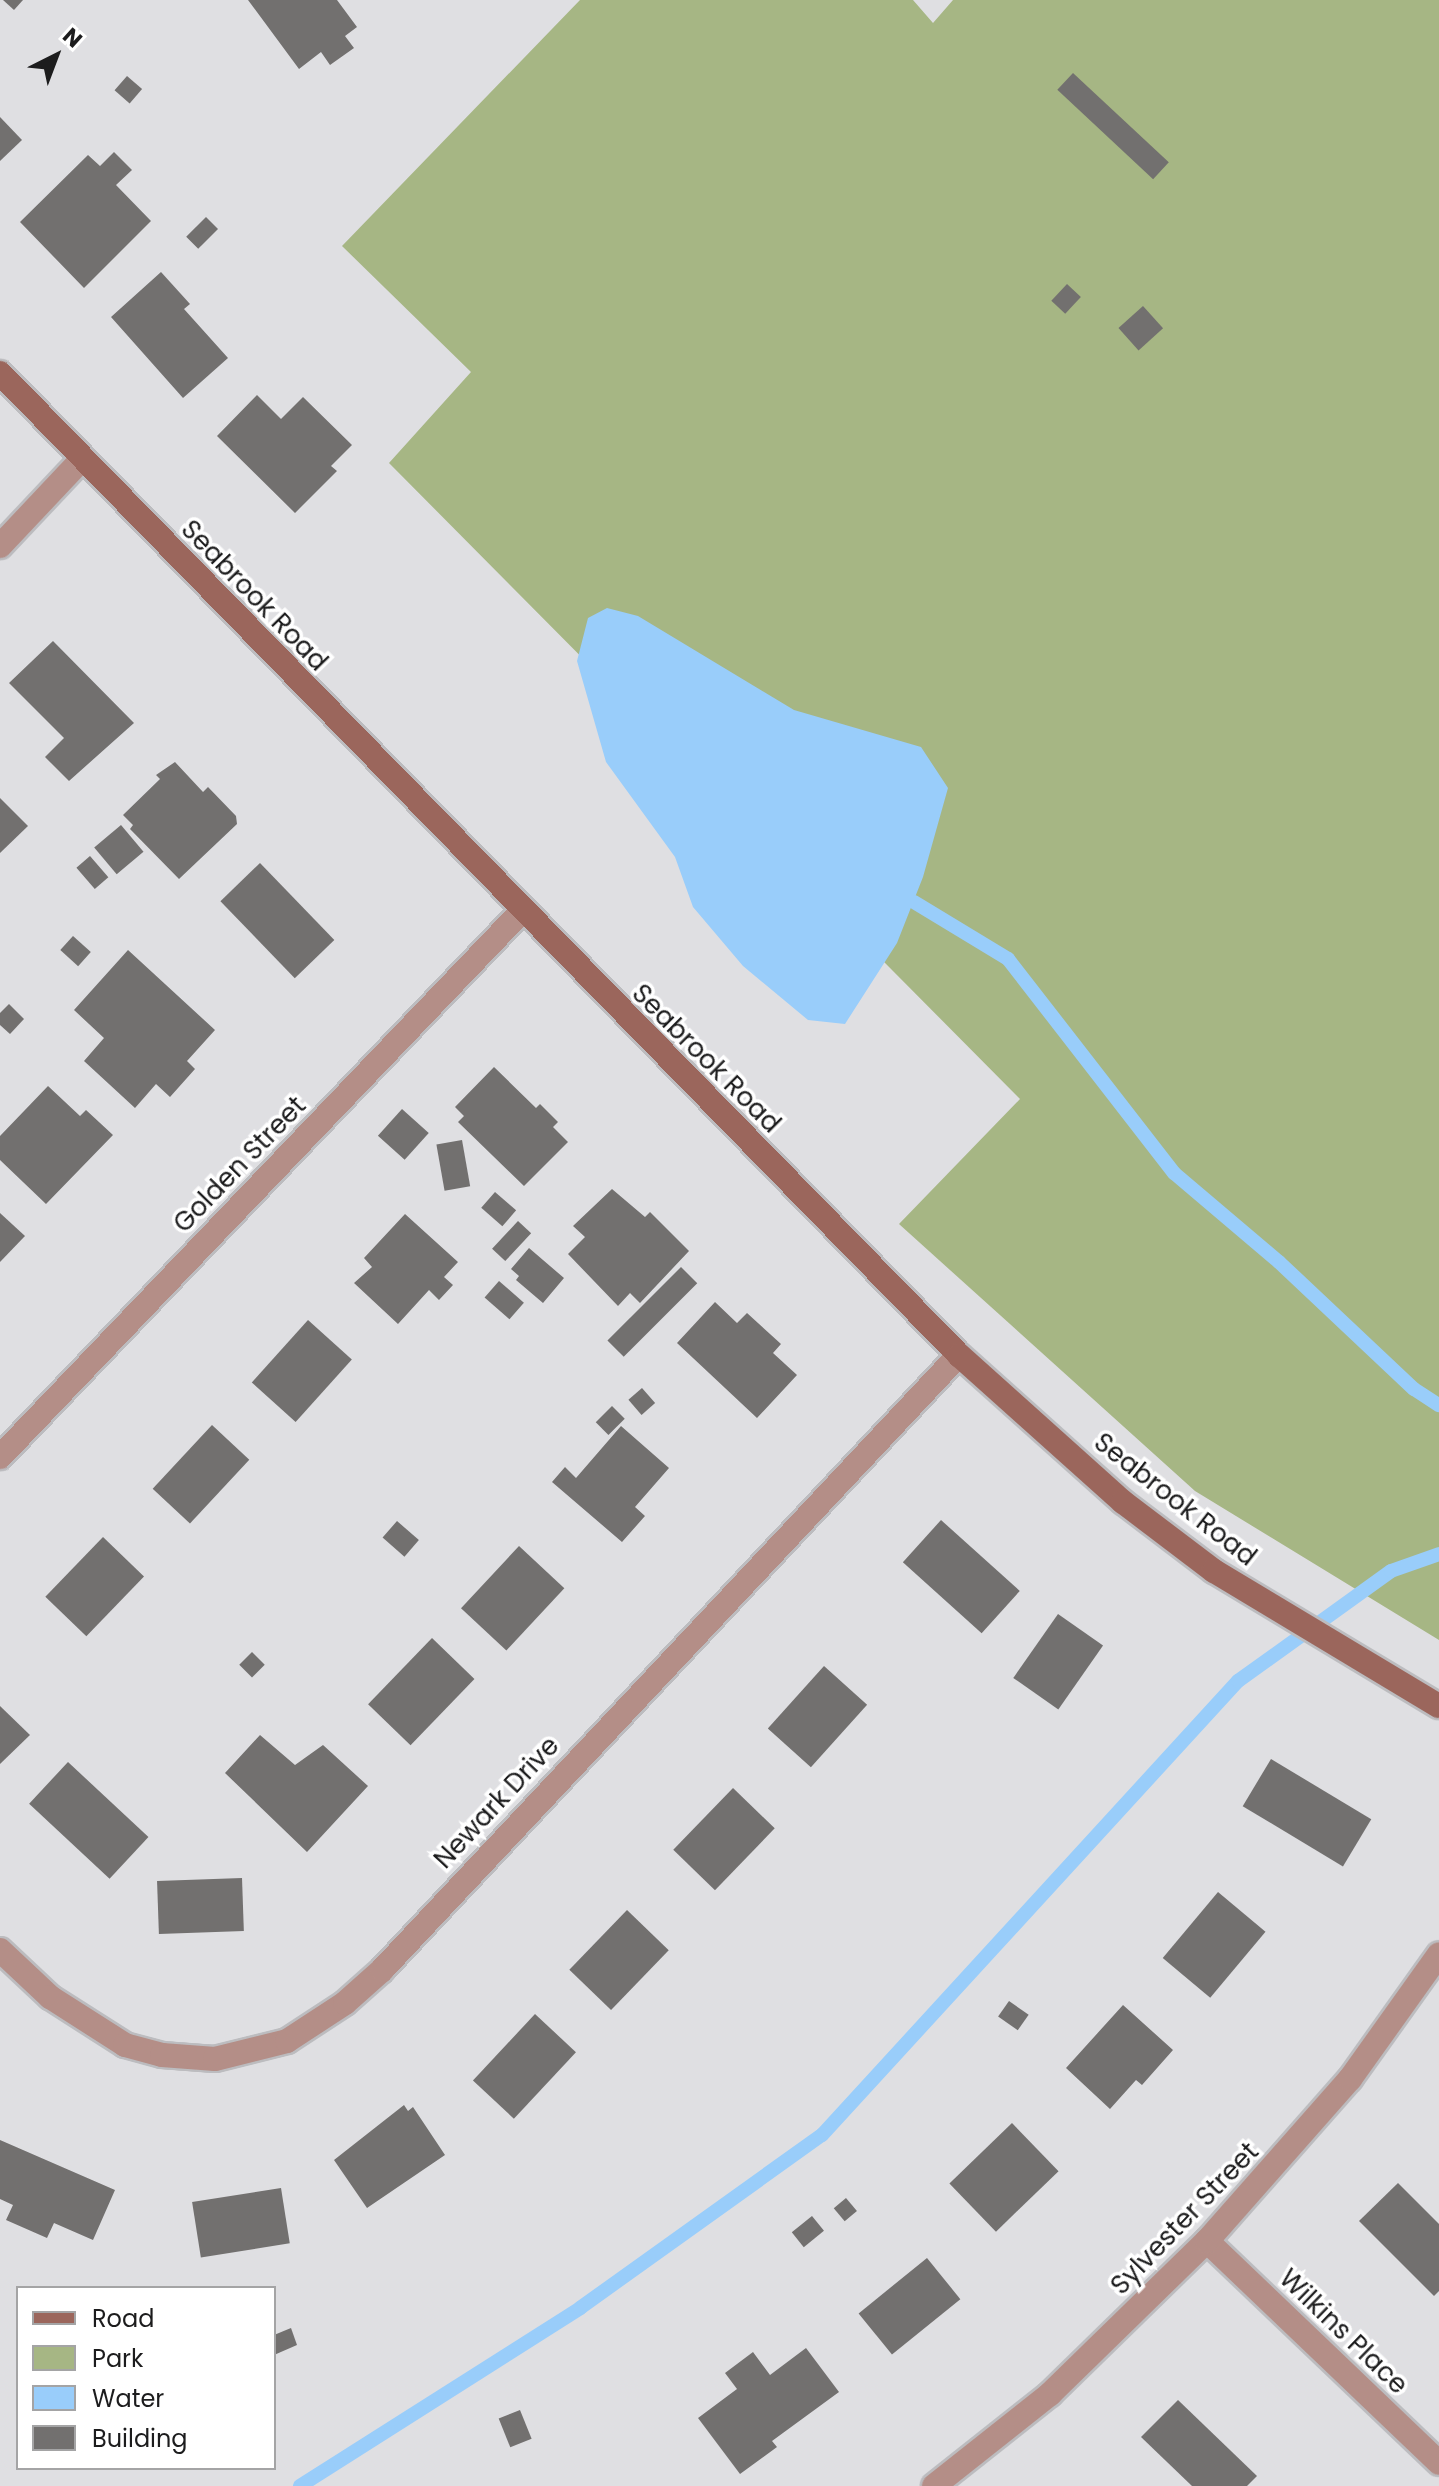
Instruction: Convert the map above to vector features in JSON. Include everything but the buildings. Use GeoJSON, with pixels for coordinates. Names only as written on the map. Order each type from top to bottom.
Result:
{"type":"FeatureCollection","features":[{"type":"Feature","properties":{"kind":"street","name":"Seabrook Road"},"geometry":{"type":"LineString","coordinates":[[0,373],[521,912],[959,1355],[1123,1502],[1214,1571],[1439,1706]]}},
{"type":"Feature","properties":{"kind":"street"},"geometry":{"type":"LineString","coordinates":[[0,546],[82,459]]}},
{"type":"Feature","properties":{"kind":"street","name":"Golden Street"},"geometry":{"type":"LineString","coordinates":[[0,1457],[521,912]]}},
{"type":"Feature","properties":{"kind":"street","name":"Newark Drive"},"geometry":{"type":"LineString","coordinates":[[0,1950],[50,1997],[125,2045],[162,2055],[215,2059],[287,2041],[345,2003],[382,1970],[959,1355]]}},
{"type":"Feature","properties":{"kind":"street","name":"Sylvester Street"},"geometry":{"type":"LineString","coordinates":[[934,2486],[1050,2394],[1207,2241],[1350,2079],[1439,1954]]}},
{"type":"Feature","properties":{"kind":"street","name":"Wilkins Place"},"geometry":{"type":"LineString","coordinates":[[1207,2241],[1439,2463]]}},
{"type":"Feature","properties":{"kind":"green space"},"geometry":{"type":"Polygon","coordinates":[[[580,0],[913,0],[933,23],[953,0],[1439,0],[1439,1640],[1195,1491],[899,1224],[1020,1099],[389,463],[471,372],[342,246],[580,0]]]}},
{"type":"Feature","properties":{"kind":"water"},"geometry":{"type":"Polygon","coordinates":[[[607,608],[638,616],[794,710],[921,747],[948,788],[923,877],[897,943],[845,1024],[808,1020],[743,966],[693,907],[675,857],[606,762],[577,661],[588,618],[607,608]]]}},
{"type":"Feature","properties":{"kind":"waterway"},"geometry":{"type":"LineString","coordinates":[[914,902],[1008,959],[1174,1173],[1279,1262],[1414,1389],[1439,1405]]}},
{"type":"Feature","properties":{"kind":"waterway"},"geometry":{"type":"LineString","coordinates":[[300,2486],[580,2308],[822,2135],[1238,1681],[1391,1571],[1439,1554]]}}]}
